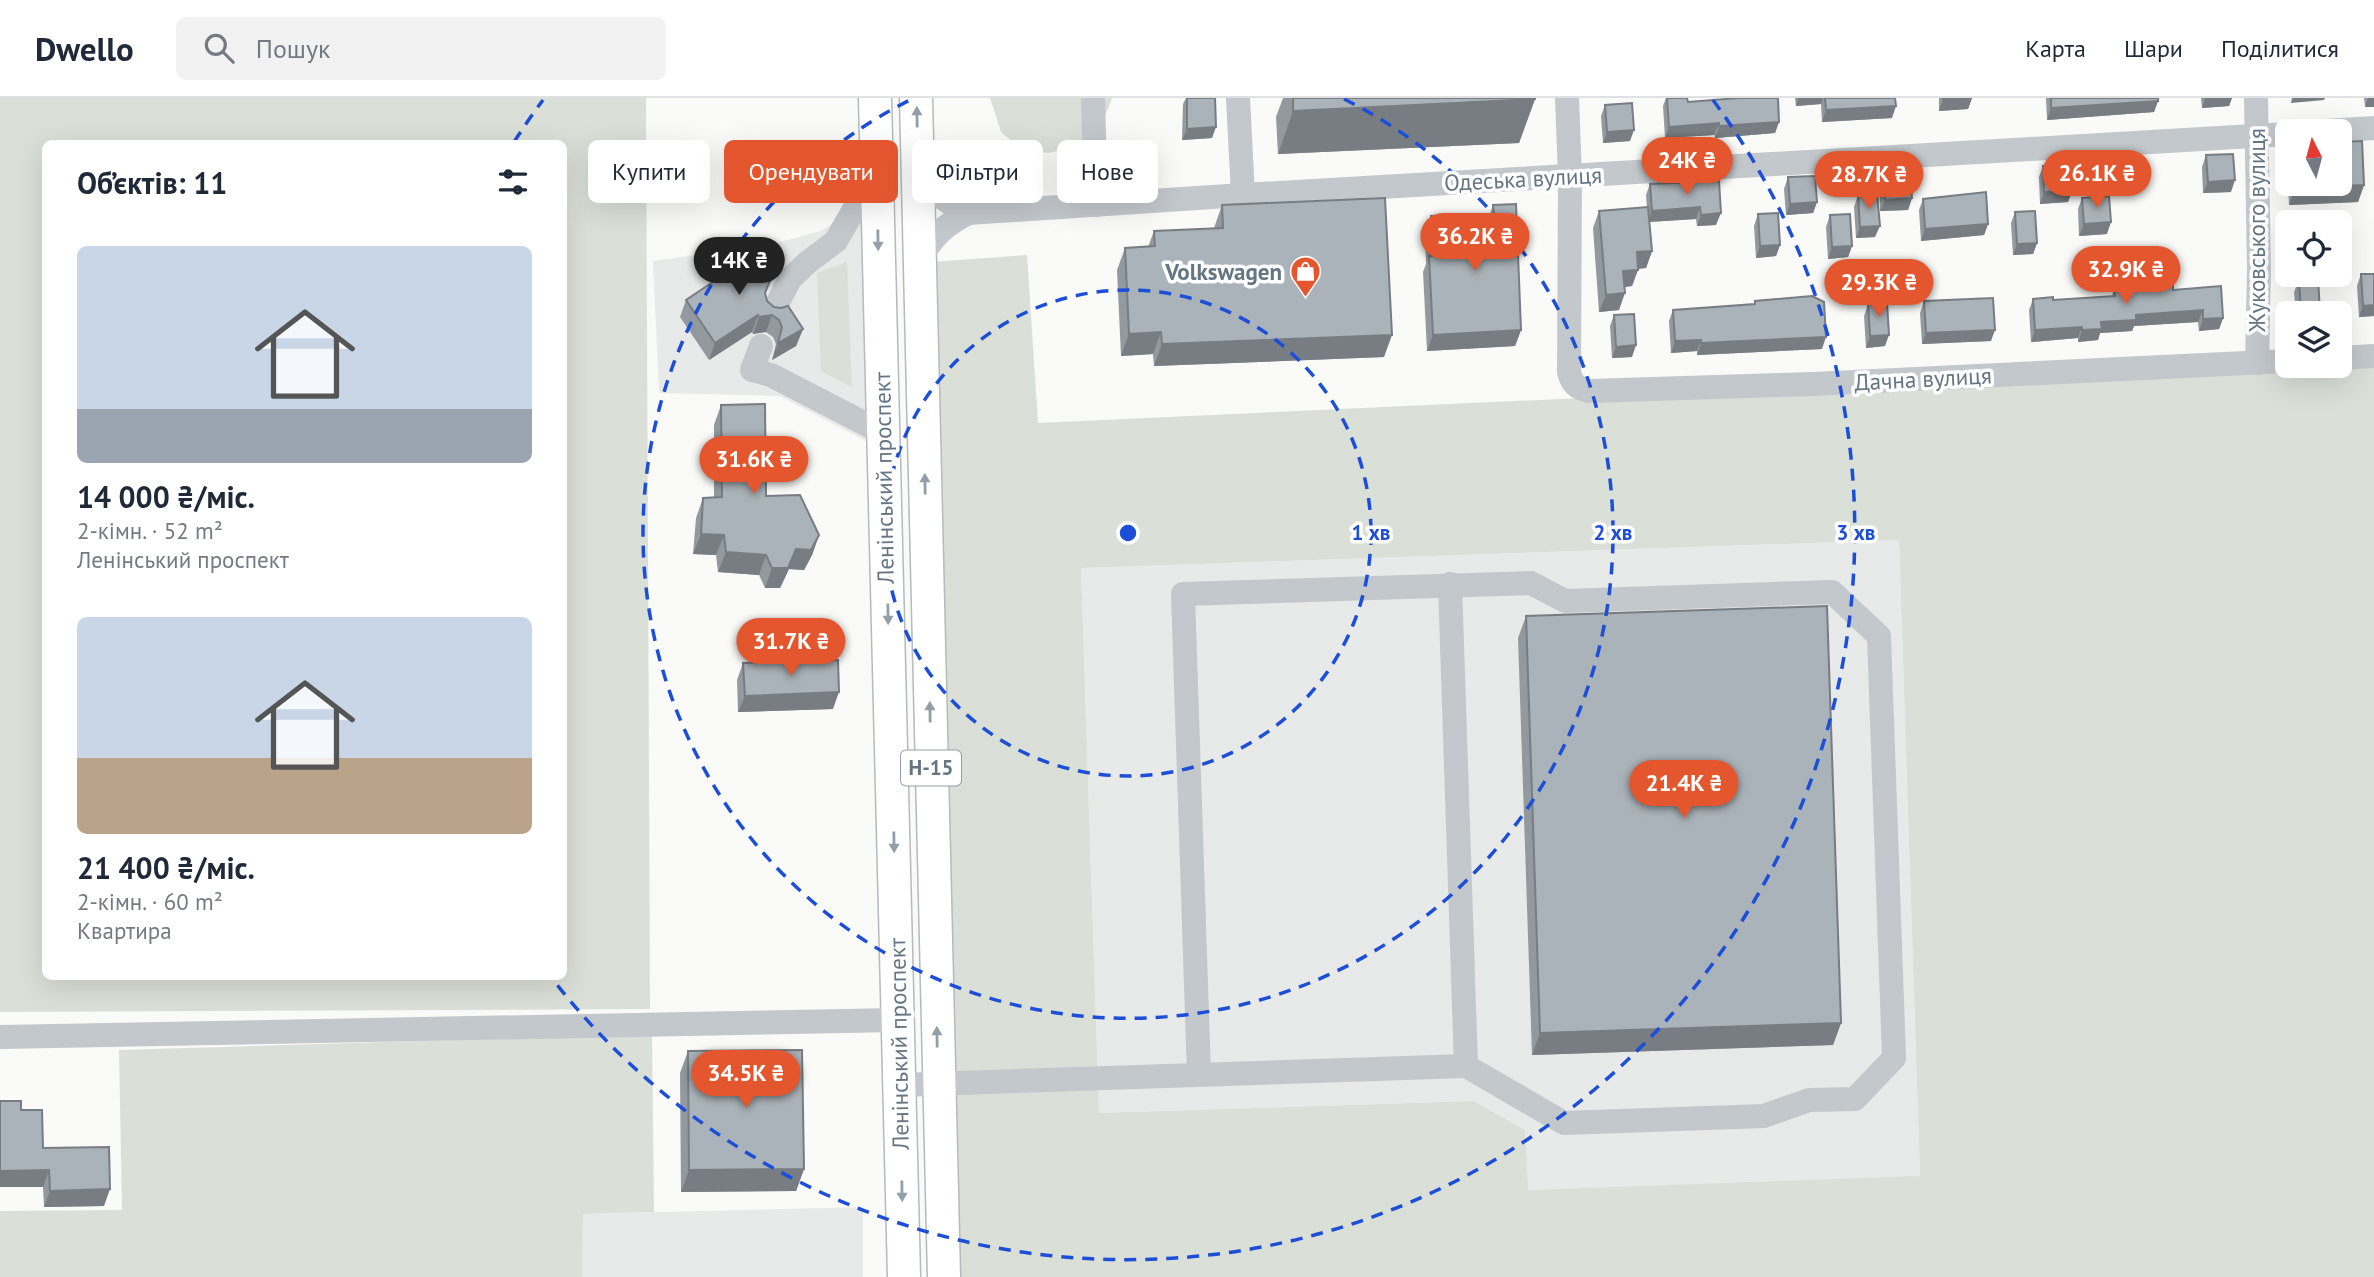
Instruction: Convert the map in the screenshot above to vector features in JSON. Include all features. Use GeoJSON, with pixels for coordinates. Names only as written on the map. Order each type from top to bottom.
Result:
{"type":"FeatureCollection","features":[{"type":"Feature","properties":{"kind":"main road","name":"Ленінський проспект"},"geometry":{"type":"LineString","coordinates":[[875,98],[876,140]]}},
{"type":"Feature","properties":{"kind":"main road","name":"Ленінський проспект"},"geometry":{"type":"LineString","coordinates":[[916,98],[917,140]]}},
{"type":"Feature","properties":{"kind":"main road","name":"Ленінський проспект"},"geometry":{"type":"LineString","coordinates":[[878,203],[904,1277]]}},
{"type":"Feature","properties":{"kind":"main road","name":"Ленінський проспект"},"geometry":{"type":"LineString","coordinates":[[919,203],[944,1277]]}},
{"type":"Feature","properties":{"kind":"street"},"geometry":{"type":"LineString","coordinates":[[1093,98],[1096,205]]}},
{"type":"Feature","properties":{"kind":"street"},"geometry":{"type":"LineString","coordinates":[[1238,98],[1243,195]]}},
{"type":"Feature","properties":{"kind":"street"},"geometry":{"type":"LineString","coordinates":[[1567,98],[1570,177]]}},
{"type":"Feature","properties":{"kind":"street","name":"Жуковського вулиця"},"geometry":{"type":"LineString","coordinates":[[2256,98],[2259,269],[2257,363]]}},
{"type":"Feature","properties":{"kind":"street"},"geometry":{"type":"LineString","coordinates":[[2352,129],[2374,128]]}},
{"type":"Feature","properties":{"kind":"street","name":"Одеська вулиця"},"geometry":{"type":"LineString","coordinates":[[920,258],[936,233],[968,213],[2275,134]]}},
{"type":"Feature","properties":{"kind":"street","name":"Дачна вулиця"},"geometry":{"type":"LineString","coordinates":[[1570,177],[1569,372],[1572,382],[1589,391],[1813,384],[2275,362]]}},
{"type":"Feature","properties":{"kind":"street"},"geometry":{"type":"LineString","coordinates":[[774,310],[790,279],[836,240],[857,203]]}},
{"type":"Feature","properties":{"kind":"street"},"geometry":{"type":"LineString","coordinates":[[947,203],[968,213]]}},
{"type":"Feature","properties":{"kind":"street"},"geometry":{"type":"LineString","coordinates":[[761,346],[752,370],[771,375],[883,433]]}},
{"type":"Feature","properties":{"kind":"street"},"geometry":{"type":"LineString","coordinates":[[2352,357],[2374,356]]}},
{"type":"Feature","properties":{"kind":"street"},"geometry":{"type":"LineString","coordinates":[[900,1085],[938,1084],[1466,1066],[1564,1123],[1764,1116],[1809,1100],[1855,1099],[1894,1058],[1880,636],[1832,592],[1565,601],[1531,583],[1183,594],[1199,1075]]}},
{"type":"Feature","properties":{"kind":"street"},"geometry":{"type":"LineString","coordinates":[[1450,584],[1466,1066]]}},
{"type":"Feature","properties":{"kind":"street"},"geometry":{"type":"LineString","coordinates":[[0,1037],[898,1020]]}},
{"type":"Feature","properties":{"kind":"shaded area"},"geometry":{"type":"Polygon","coordinates":[[[0,98],[646,98],[646,140],[588,140],[588,203],[646,203],[650,1009],[0,1012],[0,98]]]}},
{"type":"Feature","properties":{"kind":"shaded area"},"geometry":{"type":"Polygon","coordinates":[[[990,98],[1112,98],[1103,122],[1086,140],[1057,140],[1057,151],[1043,152],[1043,140],[1010,140],[1001,132],[990,98]]]}},
{"type":"Feature","properties":{"kind":"shaded area"},"geometry":{"type":"Polygon","coordinates":[[[849,203],[861,203],[868,442],[780,396],[659,393],[653,261],[769,245],[821,231],[842,217],[849,203]]]}},
{"type":"Feature","properties":{"kind":"shaded area"},"geometry":{"type":"Polygon","coordinates":[[[1027,255],[1038,423],[2275,367],[2275,378],[2352,378],[2352,365],[2374,364],[2374,1277],[960,1277],[931,262],[1027,255]],[[1899,540],[1081,568],[1099,1113],[1474,1101],[1525,1130],[1528,1190],[1920,1176],[1899,540]]]}},
{"type":"Feature","properties":{"kind":"shaded area"},"geometry":{"type":"Polygon","coordinates":[[[847,262],[852,387],[821,371],[817,273],[847,262]]]}},
{"type":"Feature","properties":{"kind":"shaded area"},"geometry":{"type":"Polygon","coordinates":[[[1899,540],[1920,1177],[1527,1190],[1525,1130],[1474,1101],[1099,1113],[1081,568],[1899,540]]]}},
{"type":"Feature","properties":{"kind":"shaded area"},"geometry":{"type":"Polygon","coordinates":[[[652,1034],[654,1212],[583,1214],[582,1277],[0,1277],[0,1211],[122,1210],[119,1050],[652,1034]]]}},
{"type":"Feature","properties":{"kind":"shaded area"},"geometry":{"type":"Polygon","coordinates":[[[863,1207],[863,1277],[582,1277],[583,1214],[863,1207]]]}},
{"type":"Feature","properties":{"kind":"building"},"geometry":{"type":"Polygon","coordinates":[[[1187,98],[1215,98],[1216,127],[1187,129],[1187,98]]]}},
{"type":"Feature","properties":{"kind":"building"},"geometry":{"type":"Polygon","coordinates":[[[1293,98],[1535,98],[1535,99],[1293,111],[1293,98]]]}},
{"type":"Feature","properties":{"kind":"building"},"geometry":{"type":"Polygon","coordinates":[[[1667,98],[1687,98],[1688,102],[1778,98],[1779,122],[1669,127],[1667,98]]]}},
{"type":"Feature","properties":{"kind":"building"},"geometry":{"type":"Polygon","coordinates":[[[1825,98],[1895,98],[1896,106],[1826,110],[1825,98]]]}},
{"type":"Feature","properties":{"kind":"building"},"geometry":{"type":"Polygon","coordinates":[[[2051,98],[2158,98],[2158,101],[2051,108],[2051,98]]]}},
{"type":"Feature","properties":{"kind":"building"},"geometry":{"type":"Polygon","coordinates":[[[1632,103],[1634,130],[1607,132],[1605,105],[1632,103]]]}},
{"type":"Feature","properties":{"kind":"building"},"geometry":{"type":"Polygon","coordinates":[[[2352,141],[2362,141],[2364,185],[2352,186],[2352,141]]]}},
{"type":"Feature","properties":{"kind":"building"},"geometry":{"type":"Polygon","coordinates":[[[2233,154],[2235,180],[2208,182],[2206,155],[2233,154]]]}},
{"type":"Feature","properties":{"kind":"building"},"geometry":{"type":"Polygon","coordinates":[[[2070,164],[2072,191],[2044,192],[2043,166],[2070,164]]]}},
{"type":"Feature","properties":{"kind":"building"},"geometry":{"type":"Polygon","coordinates":[[[1910,172],[1912,198],[1885,200],[1883,173],[1910,172]]]}},
{"type":"Feature","properties":{"kind":"building"},"geometry":{"type":"Polygon","coordinates":[[[1815,176],[1817,202],[1790,204],[1788,177],[1815,176]]]}},
{"type":"Feature","properties":{"kind":"building"},"geometry":{"type":"Polygon","coordinates":[[[1719,181],[1721,213],[1701,215],[1700,207],[1652,211],[1650,184],[1719,181]]]}},
{"type":"Feature","properties":{"kind":"building"},"geometry":{"type":"Polygon","coordinates":[[[1986,192],[1988,224],[1925,229],[1923,199],[1986,192]]]}},
{"type":"Feature","properties":{"kind":"building"},"geometry":{"type":"Polygon","coordinates":[[[1877,194],[1880,226],[1860,227],[1858,195],[1877,194]]]}},
{"type":"Feature","properties":{"kind":"building"},"geometry":{"type":"Polygon","coordinates":[[[2109,196],[2111,222],[2084,224],[2082,198],[2109,196]]]}},
{"type":"Feature","properties":{"kind":"building"},"geometry":{"type":"Polygon","coordinates":[[[1385,198],[1392,335],[1162,344],[1161,332],[1129,334],[1125,248],[1155,246],[1154,231],[1223,228],[1222,205],[1385,198]]]}},
{"type":"Feature","properties":{"kind":"building"},"geometry":{"type":"Polygon","coordinates":[[[1516,204],[1521,330],[1433,335],[1429,256],[1432,256],[1431,216],[1494,214],[1493,205],[1516,204]]]}},
{"type":"Feature","properties":{"kind":"building"},"geometry":{"type":"Polygon","coordinates":[[[1648,207],[1652,251],[1637,252],[1638,270],[1623,271],[1625,293],[1606,295],[1599,211],[1648,207]]]}},
{"type":"Feature","properties":{"kind":"building"},"geometry":{"type":"Polygon","coordinates":[[[2035,211],[2037,243],[2017,244],[2015,212],[2035,211]]]}},
{"type":"Feature","properties":{"kind":"building"},"geometry":{"type":"Polygon","coordinates":[[[1778,213],[1780,245],[1760,246],[1758,214],[1778,213]]]}},
{"type":"Feature","properties":{"kind":"building"},"geometry":{"type":"Polygon","coordinates":[[[1850,214],[1852,246],[1832,247],[1830,215],[1850,214]]]}},
{"type":"Feature","properties":{"kind":"building"},"geometry":{"type":"Polygon","coordinates":[[[746,239],[771,278],[765,293],[767,301],[774,307],[788,306],[803,329],[778,343],[782,327],[779,320],[772,315],[758,315],[715,343],[686,300],[729,271],[718,254],[746,239]]]}},
{"type":"Feature","properties":{"kind":"building"},"geometry":{"type":"Polygon","coordinates":[[[2361,274],[2374,274],[2374,305],[2363,306],[2361,274]]]}},
{"type":"Feature","properties":{"kind":"building"},"geometry":{"type":"Polygon","coordinates":[[[2173,281],[2173,290],[2221,286],[2223,318],[2203,319],[2203,310],[2136,315],[2136,320],[2101,322],[2102,329],[2082,330],[2082,327],[2035,330],[2033,299],[2115,296],[2114,289],[2153,287],[2153,282],[2173,281]]]}},
{"type":"Feature","properties":{"kind":"building"},"geometry":{"type":"Polygon","coordinates":[[[2299,287],[2318,287],[2319,301],[2300,301],[2299,287]]]}},
{"type":"Feature","properties":{"kind":"building"},"geometry":{"type":"Polygon","coordinates":[[[1812,296],[1824,302],[1826,337],[1701,343],[1701,340],[1675,341],[1673,310],[1755,304],[1755,301],[1812,296]]]}},
{"type":"Feature","properties":{"kind":"building"},"geometry":{"type":"Polygon","coordinates":[[[1993,298],[1995,330],[1926,333],[1924,301],[1993,298]]]}},
{"type":"Feature","properties":{"kind":"building"},"geometry":{"type":"Polygon","coordinates":[[[1887,303],[1889,335],[1870,336],[1868,304],[1887,303]]]}},
{"type":"Feature","properties":{"kind":"building"},"geometry":{"type":"Polygon","coordinates":[[[1634,314],[1636,345],[1616,347],[1614,315],[1634,314]]]}},
{"type":"Feature","properties":{"kind":"building"},"geometry":{"type":"Polygon","coordinates":[[[765,404],[766,496],[800,495],[819,535],[811,550],[796,549],[788,568],[772,568],[766,555],[726,552],[724,535],[701,534],[703,498],[722,497],[721,405],[765,404]]]}},
{"type":"Feature","properties":{"kind":"building"},"geometry":{"type":"Polygon","coordinates":[[[1827,606],[1841,1023],[1540,1033],[1526,616],[1827,606]]]}},
{"type":"Feature","properties":{"kind":"building"},"geometry":{"type":"Polygon","coordinates":[[[838,660],[839,692],[745,696],[743,663],[838,660]]]}},
{"type":"Feature","properties":{"kind":"building"},"geometry":{"type":"Polygon","coordinates":[[[802,1050],[804,1169],[689,1170],[688,1051],[802,1050]]]}},
{"type":"Feature","properties":{"kind":"building"},"geometry":{"type":"Polygon","coordinates":[[[0,1101],[21,1101],[21,1110],[42,1110],[43,1148],[109,1147],[110,1189],[50,1191],[49,1170],[0,1171],[0,1101]]]}},
{"type":"Feature","properties":{"kind":"place","name":"Volkswagen"},"geometry":{"type":"Point","coordinates":[1305,299]}}]}
